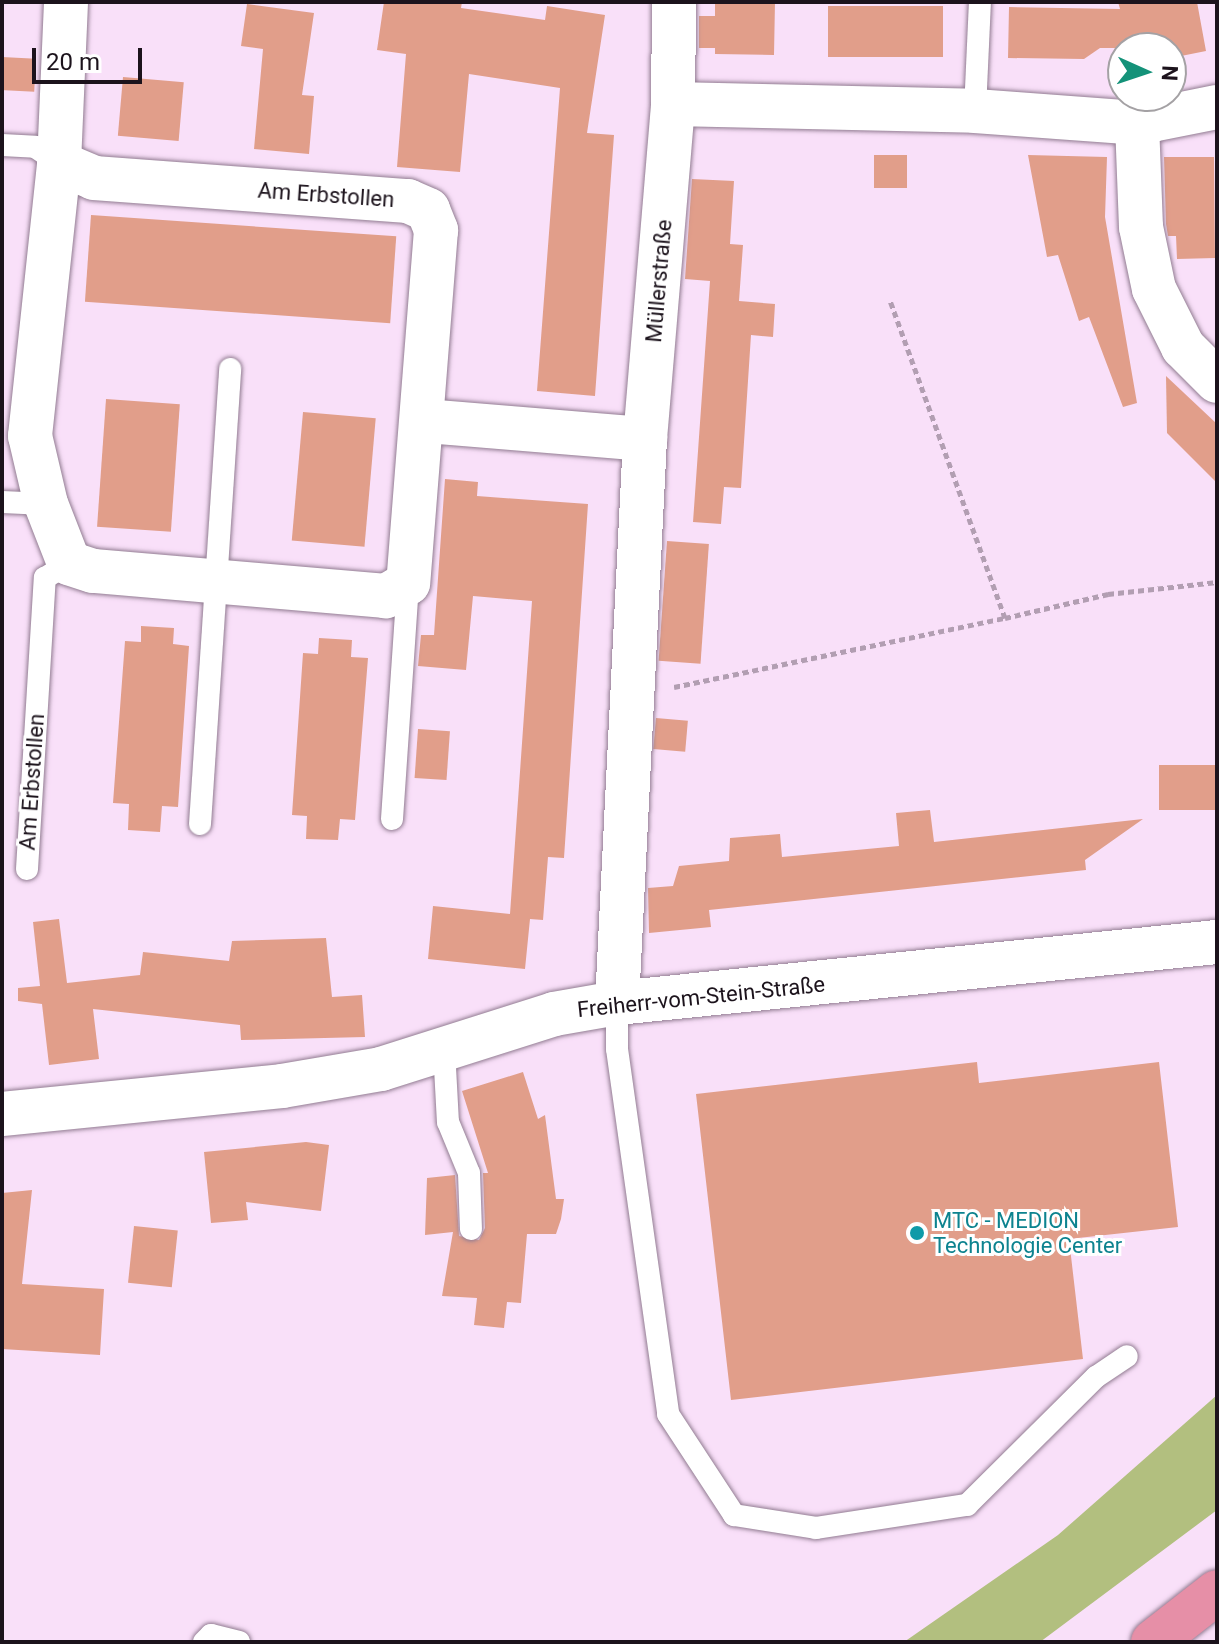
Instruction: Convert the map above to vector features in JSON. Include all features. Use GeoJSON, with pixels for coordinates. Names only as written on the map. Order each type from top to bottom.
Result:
{"type":"FeatureCollection","features":[{"type":"Feature","properties":{"kind":"highway"},"geometry":{"type":"LineString","coordinates":[[1153,1642],[1217,1592]]}},
{"type":"Feature","properties":{"kind":"street"},"geometry":{"type":"LineString","coordinates":[[66,2],[59,163],[30,436],[46,504],[69,563],[386,596],[408,583]]}},
{"type":"Feature","properties":{"kind":"street","name":"Müllerstraße"},"geometry":{"type":"LineString","coordinates":[[617,1003],[645,439],[673,104],[674,2]]}},
{"type":"Feature","properties":{"kind":"street"},"geometry":{"type":"LineString","coordinates":[[673,104],[975,111],[1137,123],[1217,107]]}},
{"type":"Feature","properties":{"kind":"street"},"geometry":{"type":"LineString","coordinates":[[1137,123],[1141,227],[1154,289],[1183,347],[1217,381]]}},
{"type":"Feature","properties":{"kind":"street","name":"Am Erbstollen"},"geometry":{"type":"LineString","coordinates":[[59,163],[94,178],[408,201],[428,210],[436,230],[425,421],[408,583]]}},
{"type":"Feature","properties":{"kind":"street"},"geometry":{"type":"LineString","coordinates":[[425,421],[645,439]]}},
{"type":"Feature","properties":{"kind":"street","name":"Freiherr-vom-Stein-Straße"},"geometry":{"type":"LineString","coordinates":[[2,1114],[282,1086],[381,1069],[554,1014],[617,1003],[1217,942]]}},
{"type":"Feature","properties":{"kind":"lane"},"geometry":{"type":"LineString","coordinates":[[975,111],[980,2]]}},
{"type":"Feature","properties":{"kind":"lane","name":"Am Erbstollen"},"geometry":{"type":"LineString","coordinates":[[2,145],[35,147],[59,163]]}},
{"type":"Feature","properties":{"kind":"lane"},"geometry":{"type":"LineString","coordinates":[[200,824],[230,369]]}},
{"type":"Feature","properties":{"kind":"lane"},"geometry":{"type":"LineString","coordinates":[[2,502],[46,504]]}},
{"type":"Feature","properties":{"kind":"lane","name":"Am Erbstollen"},"geometry":{"type":"LineString","coordinates":[[27,869],[45,578],[69,563]]}},
{"type":"Feature","properties":{"kind":"lane"},"geometry":{"type":"LineString","coordinates":[[392,819],[408,583]]}},
{"type":"Feature","properties":{"kind":"lane"},"geometry":{"type":"LineString","coordinates":[[617,1003],[617,1049],[668,1414],[734,1515],[816,1528],[967,1505],[1096,1377],[1127,1356]]}},
{"type":"Feature","properties":{"kind":"lane"},"geometry":{"type":"LineString","coordinates":[[444,1049],[448,1122],[469,1173],[471,1229]]}},
{"type":"Feature","properties":{"kind":"lane"},"geometry":{"type":"LineString","coordinates":[[204,1642],[211,1635],[239,1642]]}},
{"type":"Feature","properties":{"kind":"path"},"geometry":{"type":"LineString","coordinates":[[890,301],[1005,618]]}},
{"type":"Feature","properties":{"kind":"path"},"geometry":{"type":"LineString","coordinates":[[630,696],[1108,594],[1217,582]]}},
{"type":"Feature","properties":{"kind":"green space"},"geometry":{"type":"Polygon","coordinates":[[[1217,1395],[1217,1510],[1040,1642],[904,1642],[1058,1535],[1217,1395]]]}},
{"type":"Feature","properties":{"kind":"building"},"geometry":{"type":"Polygon","coordinates":[[[384,2],[462,2],[461,8],[545,20],[547,6],[605,15],[587,133],[614,135],[595,396],[537,391],[560,88],[469,74],[460,172],[397,167],[406,54],[377,50],[384,2]]]}},
{"type":"Feature","properties":{"kind":"building"},"geometry":{"type":"Polygon","coordinates":[[[715,2],[775,2],[774,55],[715,54],[715,48],[699,48],[699,16],[715,16],[715,2]]]}},
{"type":"Feature","properties":{"kind":"building"},"geometry":{"type":"Polygon","coordinates":[[[1118,2],[1197,2],[1206,51],[1187,55],[1187,32],[1107,32],[1107,48],[1100,48],[1084,59],[1008,58],[1009,7],[1120,9],[1118,2]]]}},
{"type":"Feature","properties":{"kind":"building"},"geometry":{"type":"Polygon","coordinates":[[[247,4],[314,13],[302,95],[314,96],[309,154],[254,149],[263,49],[241,46],[247,4]]]}},
{"type":"Feature","properties":{"kind":"building"},"geometry":{"type":"Polygon","coordinates":[[[828,6],[943,6],[943,57],[828,57],[828,6]]]}},
{"type":"Feature","properties":{"kind":"building"},"geometry":{"type":"Polygon","coordinates":[[[2,57],[36,59],[34,92],[2,90],[2,57]]]}},
{"type":"Feature","properties":{"kind":"building"},"geometry":{"type":"Polygon","coordinates":[[[123,77],[184,82],[179,141],[118,136],[123,77]]]}},
{"type":"Feature","properties":{"kind":"building"},"geometry":{"type":"Polygon","coordinates":[[[874,155],[907,155],[907,188],[874,188],[874,155]]]}},
{"type":"Feature","properties":{"kind":"building"},"geometry":{"type":"Polygon","coordinates":[[[1028,155],[1107,157],[1105,217],[1137,403],[1123,407],[1089,317],[1079,321],[1058,255],[1047,257],[1028,155]]]}},
{"type":"Feature","properties":{"kind":"building"},"geometry":{"type":"Polygon","coordinates":[[[1164,157],[1214,157],[1215,258],[1177,259],[1176,236],[1168,236],[1166,224],[1164,157]]]}},
{"type":"Feature","properties":{"kind":"building"},"geometry":{"type":"Polygon","coordinates":[[[692,179],[734,181],[730,244],[743,245],[739,301],[775,304],[773,337],[751,335],[741,488],[724,487],[721,524],[693,522],[710,281],[685,279],[692,179]]]}},
{"type":"Feature","properties":{"kind":"building"},"geometry":{"type":"Polygon","coordinates":[[[91,215],[396,236],[390,323],[85,302],[91,215]]]}},
{"type":"Feature","properties":{"kind":"building"},"geometry":{"type":"Polygon","coordinates":[[[1166,376],[1217,424],[1217,483],[1167,433],[1166,376]]]}},
{"type":"Feature","properties":{"kind":"building"},"geometry":{"type":"Polygon","coordinates":[[[106,399],[180,404],[171,532],[97,527],[106,399]]]}},
{"type":"Feature","properties":{"kind":"building"},"geometry":{"type":"Polygon","coordinates":[[[303,412],[376,418],[364,547],[292,541],[303,412]]]}},
{"type":"Feature","properties":{"kind":"building"},"geometry":{"type":"Polygon","coordinates":[[[445,479],[478,482],[477,496],[588,504],[564,858],[548,857],[543,920],[530,919],[525,969],[428,959],[433,906],[510,914],[532,601],[473,596],[466,670],[418,666],[421,635],[434,635],[445,479]]]}},
{"type":"Feature","properties":{"kind":"building"},"geometry":{"type":"Polygon","coordinates":[[[667,541],[709,544],[701,664],[659,661],[667,541]]]}},
{"type":"Feature","properties":{"kind":"building"},"geometry":{"type":"Polygon","coordinates":[[[141,626],[174,628],[173,644],[189,646],[178,807],[162,806],[160,832],[128,830],[129,804],[113,803],[125,641],[141,642],[141,626]]]}},
{"type":"Feature","properties":{"kind":"building"},"geometry":{"type":"Polygon","coordinates":[[[319,638],[352,640],[351,657],[368,658],[355,820],[340,819],[338,840],[306,839],[307,816],[292,815],[303,653],[318,654],[319,638]]]}},
{"type":"Feature","properties":{"kind":"building"},"geometry":{"type":"Polygon","coordinates":[[[656,718],[688,721],[685,752],[653,749],[656,718]]]}},
{"type":"Feature","properties":{"kind":"building"},"geometry":{"type":"Polygon","coordinates":[[[418,729],[450,731],[447,780],[415,778],[418,729]]]}},
{"type":"Feature","properties":{"kind":"building"},"geometry":{"type":"Polygon","coordinates":[[[1159,765],[1217,765],[1217,810],[1159,810],[1159,765]]]}},
{"type":"Feature","properties":{"kind":"building"},"geometry":{"type":"Polygon","coordinates":[[[930,810],[934,842],[1143,819],[1085,860],[1086,870],[709,910],[711,927],[649,933],[648,888],[673,886],[679,866],[729,861],[730,838],[780,834],[782,857],[899,846],[896,813],[930,810]]]}},
{"type":"Feature","properties":{"kind":"building"},"geometry":{"type":"Polygon","coordinates":[[[59,919],[67,983],[140,975],[143,952],[229,961],[232,941],[326,938],[332,997],[362,995],[365,1037],[241,1040],[240,1025],[93,1009],[99,1059],[49,1065],[42,1004],[18,1001],[18,988],[40,986],[33,922],[59,919]]]}},
{"type":"Feature","properties":{"kind":"building","name":"MTC - MEDION Technologie Center"},"geometry":{"type":"Polygon","coordinates":[[[977,1062],[979,1083],[1159,1062],[1178,1227],[1069,1239],[1083,1359],[731,1400],[696,1094],[977,1062]]]}},
{"type":"Feature","properties":{"kind":"building"},"geometry":{"type":"Polygon","coordinates":[[[523,1072],[538,1119],[545,1115],[556,1199],[564,1199],[561,1219],[556,1234],[527,1234],[521,1303],[507,1302],[504,1328],[474,1325],[477,1298],[442,1296],[453,1232],[425,1235],[427,1178],[455,1175],[459,1236],[479,1240],[485,1228],[483,1173],[488,1173],[462,1091],[523,1072]]]}},
{"type":"Feature","properties":{"kind":"building"},"geometry":{"type":"Polygon","coordinates":[[[306,1142],[329,1145],[321,1211],[246,1202],[248,1220],[211,1223],[204,1152],[306,1142]]]}},
{"type":"Feature","properties":{"kind":"building"},"geometry":{"type":"Polygon","coordinates":[[[32,1190],[22,1284],[104,1289],[100,1355],[2,1349],[2,1193],[32,1190]]]}},
{"type":"Feature","properties":{"kind":"building"},"geometry":{"type":"Polygon","coordinates":[[[134,1226],[178,1231],[172,1287],[128,1283],[134,1226]]]}},
{"type":"Feature","properties":{"kind":"place","name":"MTC - MEDION Technologie Center"},"geometry":{"type":"Point","coordinates":[917,1233]}}]}
